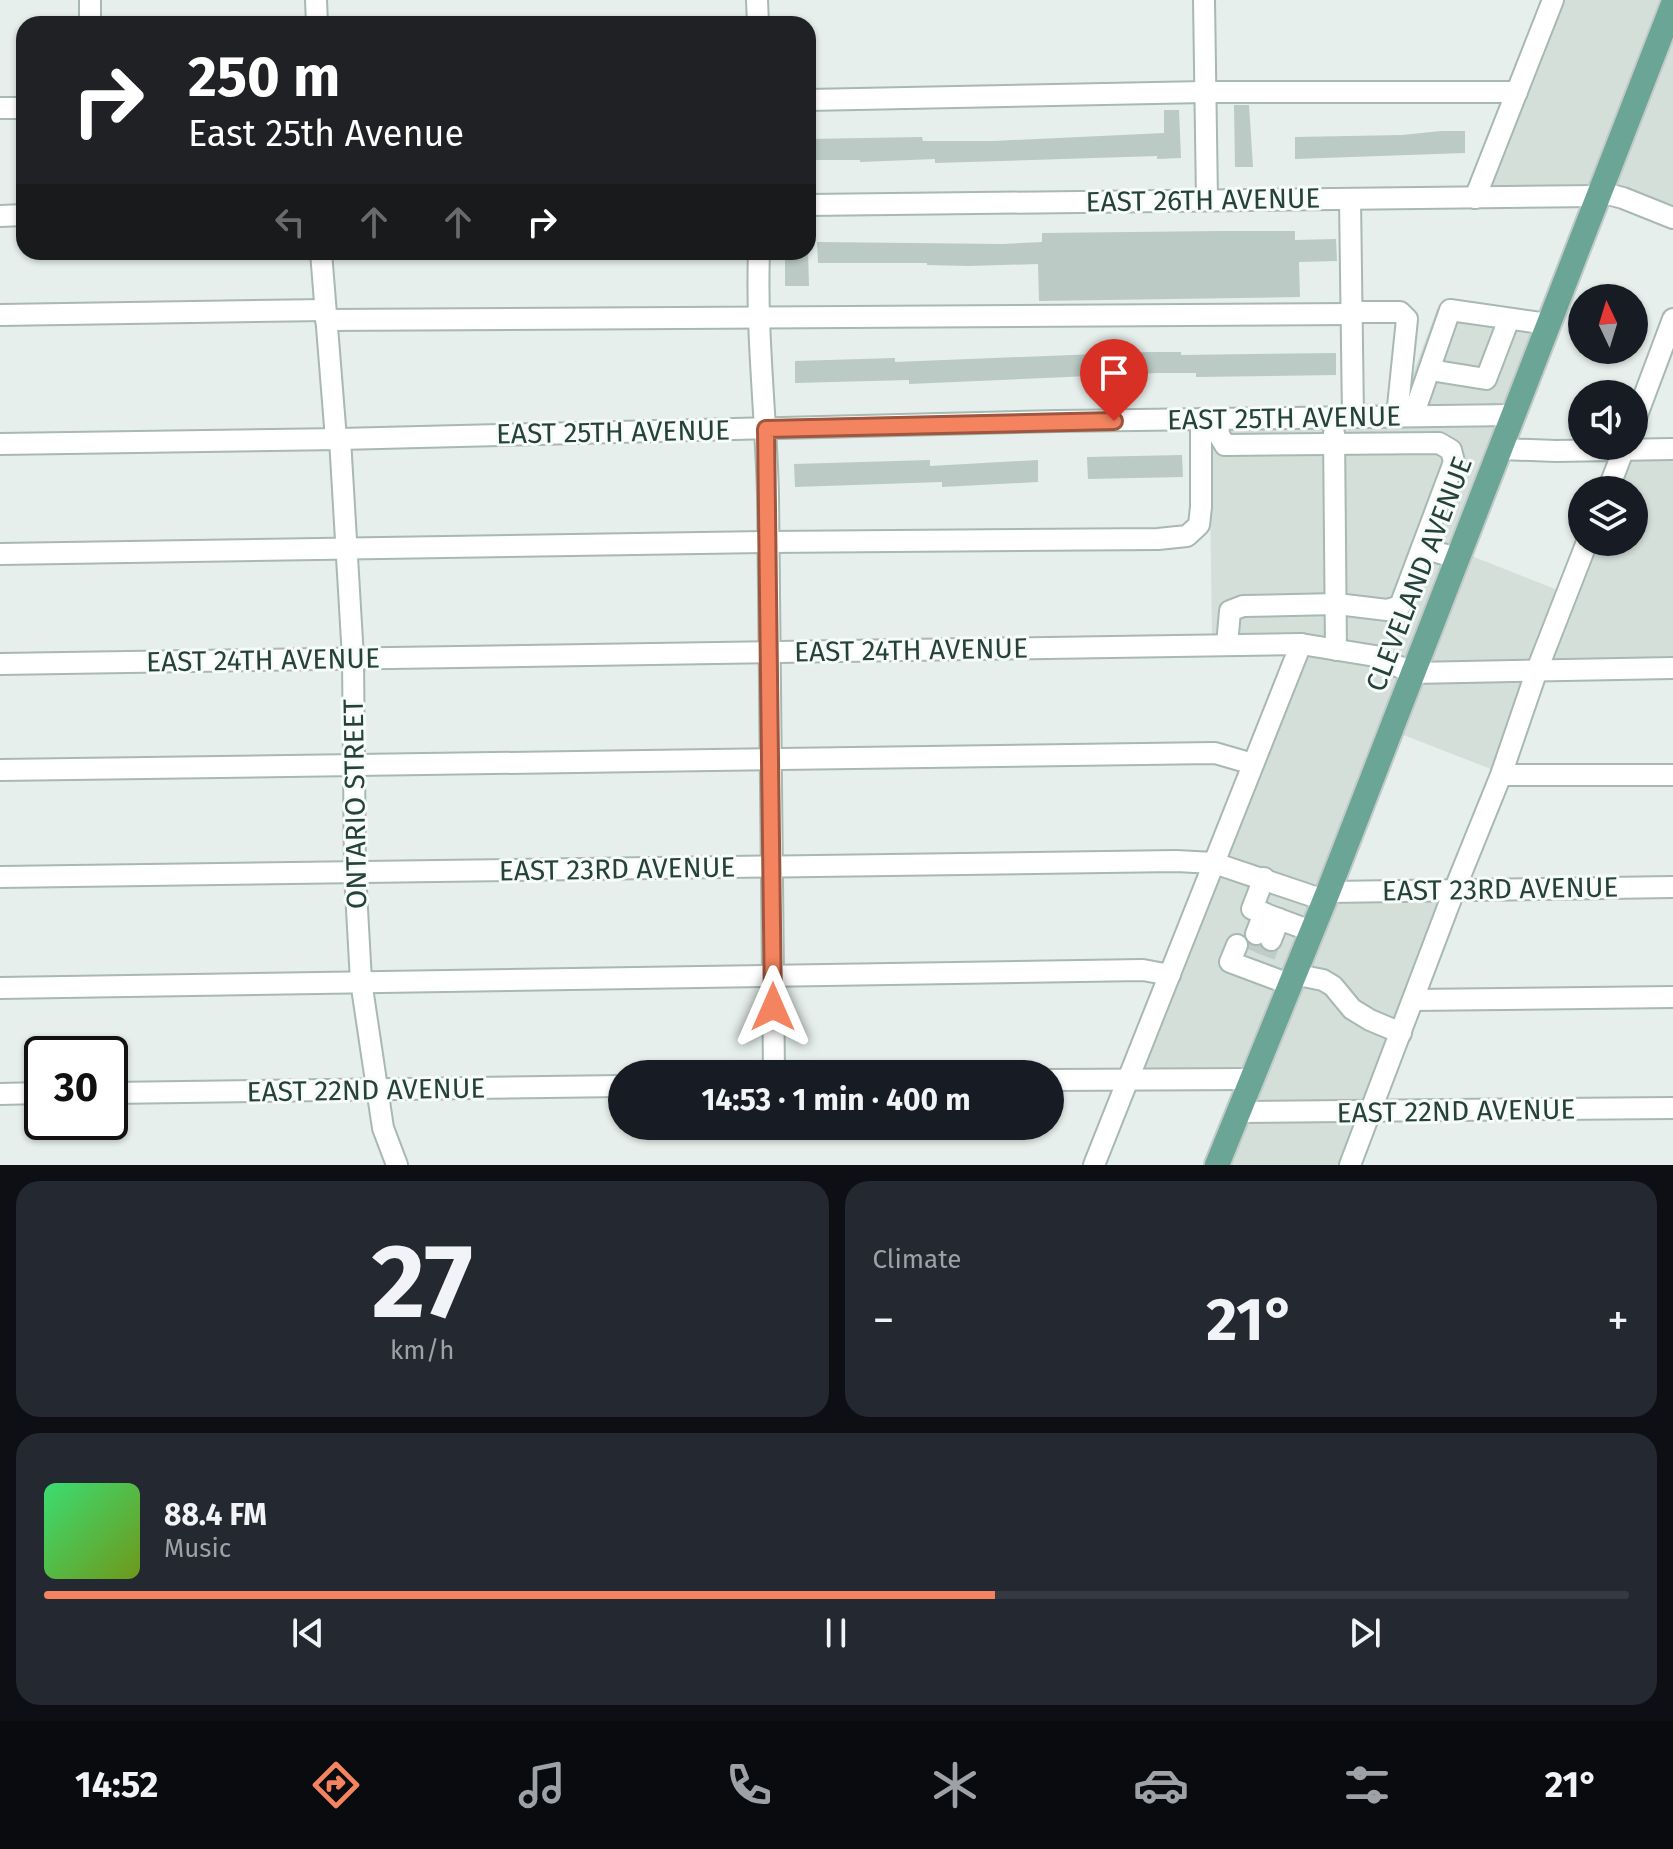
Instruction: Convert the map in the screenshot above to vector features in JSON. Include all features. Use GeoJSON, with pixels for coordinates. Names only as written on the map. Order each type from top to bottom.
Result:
{"type":"FeatureCollection","features":[{"type":"Feature","properties":{"kind":"main road","name":"CLEVELAND AVENUE"},"geometry":{"type":"LineString","coordinates":[[1217,1165],[1326,896],[1673,4]]}},
{"type":"Feature","properties":{"kind":"street"},"geometry":{"type":"LineString","coordinates":[[1204,0],[1207,200]]}},
{"type":"Feature","properties":{"kind":"street"},"geometry":{"type":"LineString","coordinates":[[1475,198],[1553,0]]}},
{"type":"Feature","properties":{"kind":"street"},"geometry":{"type":"LineString","coordinates":[[816,100],[1205,92],[1517,92]]}},
{"type":"Feature","properties":{"kind":"street","name":"EAST 26TH AVENUE"},"geometry":{"type":"LineString","coordinates":[[816,205],[1599,194],[1623,198],[1673,218]]}},
{"type":"Feature","properties":{"kind":"street"},"geometry":{"type":"LineString","coordinates":[[1336,650],[1334,444],[1343,417],[1353,313],[1350,199]]}},
{"type":"Feature","properties":{"kind":"street","name":"ONTARIO STREET"},"geometry":{"type":"LineString","coordinates":[[322,260],[347,548],[353,658],[355,873],[361,981],[383,1128],[397,1165]]}},
{"type":"Feature","properties":{"kind":"street"},"geometry":{"type":"LineString","coordinates":[[759,260],[759,319],[766,429],[774,1060]]}},
{"type":"Feature","properties":{"kind":"street"},"geometry":{"type":"LineString","coordinates":[[1405,416],[1430,370],[1450,310],[1548,324]]}},
{"type":"Feature","properties":{"kind":"street"},"geometry":{"type":"LineString","coordinates":[[0,315],[759,319],[1400,312],[1407,319],[1405,416]]}},
{"type":"Feature","properties":{"kind":"street"},"geometry":{"type":"LineString","coordinates":[[1430,370],[1486,379],[1509,319]]}},
{"type":"Feature","properties":{"kind":"street"},"geometry":{"type":"LineString","coordinates":[[1648,389],[1671,332]]}},
{"type":"Feature","properties":{"kind":"street","name":"EAST 25TH AVENUE"},"geometry":{"type":"LineString","coordinates":[[0,444],[1513,415]]}},
{"type":"Feature","properties":{"kind":"street"},"geometry":{"type":"LineString","coordinates":[[1209,419],[1225,445],[1439,443],[1451,450],[1454,462],[1397,608],[1387,610],[1337,604],[1252,604],[1236,607],[1228,617],[1227,645]]}},
{"type":"Feature","properties":{"kind":"street"},"geometry":{"type":"LineString","coordinates":[[0,554],[1158,539],[1187,536],[1199,525],[1209,419]]}},
{"type":"Feature","properties":{"kind":"street"},"geometry":{"type":"LineString","coordinates":[[1648,448],[1673,449]]}},
{"type":"Feature","properties":{"kind":"street"},"geometry":{"type":"LineString","coordinates":[[1500,449],[1568,450]]}},
{"type":"Feature","properties":{"kind":"street"},"geometry":{"type":"LineString","coordinates":[[1422,548],[1457,558]]}},
{"type":"Feature","properties":{"kind":"street"},"geometry":{"type":"LineString","coordinates":[[1350,1165],[1501,775],[1537,670],[1582,556]]}},
{"type":"Feature","properties":{"kind":"street"},"geometry":{"type":"LineString","coordinates":[[1094,1165],[1301,644]]}},
{"type":"Feature","properties":{"kind":"street","name":"EAST 24TH AVENUE"},"geometry":{"type":"LineString","coordinates":[[0,664],[1301,644],[1375,656],[1413,673],[1673,668]]}},
{"type":"Feature","properties":{"kind":"street"},"geometry":{"type":"LineString","coordinates":[[0,770],[1215,753],[1253,764]]}},
{"type":"Feature","properties":{"kind":"street"},"geometry":{"type":"LineString","coordinates":[[1501,775],[1673,775]]}},
{"type":"Feature","properties":{"kind":"street","name":"EAST 23RD AVENUE"},"geometry":{"type":"LineString","coordinates":[[0,877],[1176,861],[1214,863],[1326,896],[1673,887]]}},
{"type":"Feature","properties":{"kind":"street"},"geometry":{"type":"LineString","coordinates":[[1253,949],[1265,914],[1264,878]]}},
{"type":"Feature","properties":{"kind":"street"},"geometry":{"type":"LineString","coordinates":[[1265,914],[1311,931]]}},
{"type":"Feature","properties":{"kind":"street"},"geometry":{"type":"LineString","coordinates":[[1253,949],[1265,914]]}},
{"type":"Feature","properties":{"kind":"street"},"geometry":{"type":"LineString","coordinates":[[1253,949],[1291,979],[1323,980],[1333,986],[1352,1009],[1401,1033]]}},
{"type":"Feature","properties":{"kind":"street"},"geometry":{"type":"LineString","coordinates":[[0,988],[1143,970],[1170,975]]}},
{"type":"Feature","properties":{"kind":"street"},"geometry":{"type":"LineString","coordinates":[[1413,1000],[1673,997]]}},
{"type":"Feature","properties":{"kind":"street"},"geometry":{"type":"LineString","coordinates":[[1064,1080],[1251,1079]]}},
{"type":"Feature","properties":{"kind":"street","name":"EAST 22ND AVENUE"},"geometry":{"type":"LineString","coordinates":[[128,1093],[608,1086]]}},
{"type":"Feature","properties":{"kind":"street"},"geometry":{"type":"LineString","coordinates":[[0,1094],[24,1093]]}},
{"type":"Feature","properties":{"kind":"street","name":"EAST 22ND AVENUE"},"geometry":{"type":"LineString","coordinates":[[1238,1112],[1673,1108]]}},
{"type":"Feature","properties":{"kind":"shaded area"},"geometry":{"type":"Polygon","coordinates":[[[1550,0],[1673,0],[1673,214],[1598,188],[1471,204],[1550,0]]]}},
{"type":"Feature","properties":{"kind":"shaded area"},"geometry":{"type":"Polygon","coordinates":[[[1437,309],[1533,313],[1550,318],[1459,551],[1568,594],[1583,556],[1648,556],[1648,476],[1615,476],[1621,460],[1648,460],[1648,447],[1673,447],[1673,667],[1541,669],[1501,773],[1388,729],[1328,886],[1455,887],[1345,1165],[1219,1165],[1254,1080],[1126,1078],[1297,640],[1212,640],[1209,415],[1356,413],[1357,404],[1402,403],[1437,309]]]}},
{"type":"Feature","properties":{"kind":"building"},"geometry":{"type":"Polygon","coordinates":[[[1234,105],[1249,105],[1253,167],[1235,167],[1234,105]]]}},
{"type":"Feature","properties":{"kind":"building"},"geometry":{"type":"Polygon","coordinates":[[[1164,110],[1179,110],[1181,158],[1157,159],[1157,156],[935,163],[935,159],[816,160],[816,139],[922,137],[923,141],[994,141],[1164,133],[1164,110]]]}},
{"type":"Feature","properties":{"kind":"building"},"geometry":{"type":"Polygon","coordinates":[[[1465,131],[1465,153],[1295,159],[1295,137],[1465,131]]]}},
{"type":"Feature","properties":{"kind":"building"},"geometry":{"type":"Polygon","coordinates":[[[1295,231],[1295,240],[1336,239],[1337,261],[1299,262],[1300,297],[1039,301],[1038,264],[818,263],[817,242],[1003,244],[1042,242],[1042,233],[1295,231]]]}},
{"type":"Feature","properties":{"kind":"building"},"geometry":{"type":"Polygon","coordinates":[[[785,260],[808,260],[809,286],[785,286],[785,260]]]}},
{"type":"Feature","properties":{"kind":"building"},"geometry":{"type":"Polygon","coordinates":[[[1181,352],[1181,355],[1336,353],[1336,375],[1196,377],[1196,373],[1158,373],[909,384],[909,380],[795,383],[795,361],[895,358],[895,362],[1181,352]]]}},
{"type":"Feature","properties":{"kind":"building"},"geometry":{"type":"Polygon","coordinates":[[[1182,455],[1183,477],[1088,479],[1087,457],[1182,455]]]}},
{"type":"Feature","properties":{"kind":"building"},"geometry":{"type":"Polygon","coordinates":[[[930,460],[930,466],[1038,460],[1038,482],[942,487],[942,482],[795,487],[794,464],[930,460]]]}},
{"type":"Feature","properties":{"kind":"tunnel"},"geometry":{"type":"LineString","coordinates":[[1250,950],[1256,934]]}},
{"type":"Feature","properties":{"kind":"tunnel"},"geometry":{"type":"LineString","coordinates":[[1265,956],[1271,940]]}},
{"type":"Feature","properties":{"kind":"route"},"geometry":{"type":"LineString","coordinates":[[773,1007],[766,429],[1114,421]]}}]}
